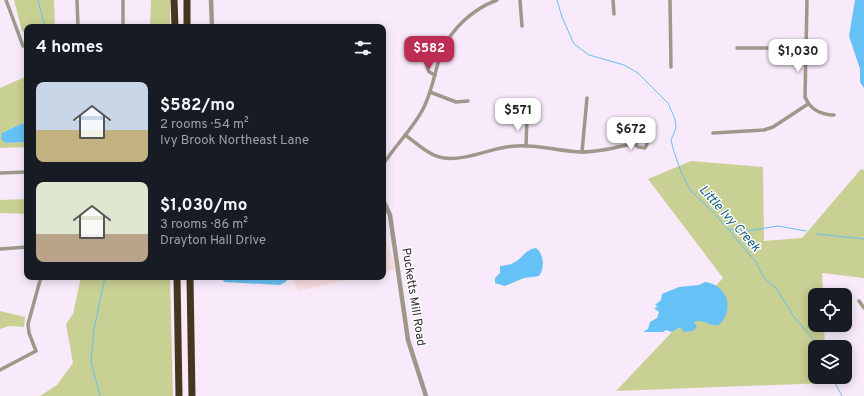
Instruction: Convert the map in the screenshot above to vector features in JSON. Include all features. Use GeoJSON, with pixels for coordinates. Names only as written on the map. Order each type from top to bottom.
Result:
{"type":"FeatureCollection","features":[{"type":"Feature","properties":{"kind":"highway"},"geometry":{"type":"LineString","coordinates":[[174,0],[174,24]]}},
{"type":"Feature","properties":{"kind":"highway"},"geometry":{"type":"LineString","coordinates":[[187,0],[187,24]]}},
{"type":"Feature","properties":{"kind":"highway"},"geometry":{"type":"LineString","coordinates":[[178,280],[179,396]]}},
{"type":"Feature","properties":{"kind":"highway"},"geometry":{"type":"LineString","coordinates":[[190,280],[192,396]]}},
{"type":"Feature","properties":{"kind":"street"},"geometry":{"type":"LineString","coordinates":[[6,0],[23,46]]}},
{"type":"Feature","properties":{"kind":"street"},"geometry":{"type":"LineString","coordinates":[[77,0],[78,24]]}},
{"type":"Feature","properties":{"kind":"street"},"geometry":{"type":"LineString","coordinates":[[123,0],[123,24]]}},
{"type":"Feature","properties":{"kind":"street"},"geometry":{"type":"LineString","coordinates":[[211,0],[212,24]]}},
{"type":"Feature","properties":{"kind":"street"},"geometry":{"type":"LineString","coordinates":[[386,161],[424,108],[442,52],[453,32],[469,16],[488,3],[497,0]]}},
{"type":"Feature","properties":{"kind":"street"},"geometry":{"type":"LineString","coordinates":[[520,0],[522,26]]}},
{"type":"Feature","properties":{"kind":"street"},"geometry":{"type":"LineString","coordinates":[[613,0],[614,14]]}},
{"type":"Feature","properties":{"kind":"street"},"geometry":{"type":"LineString","coordinates":[[670,0],[671,67]]}},
{"type":"Feature","properties":{"kind":"street"},"geometry":{"type":"LineString","coordinates":[[807,0],[805,97],[808,104],[818,112],[834,115]]}},
{"type":"Feature","properties":{"kind":"street"},"geometry":{"type":"LineString","coordinates":[[737,48],[806,48]]}},
{"type":"Feature","properties":{"kind":"street"},"geometry":{"type":"LineString","coordinates":[[435,75],[430,72],[424,61],[430,52],[436,49],[442,52]]}},
{"type":"Feature","properties":{"kind":"street"},"geometry":{"type":"LineString","coordinates":[[430,92],[456,102],[468,101]]}},
{"type":"Feature","properties":{"kind":"street"},"geometry":{"type":"LineString","coordinates":[[582,152],[586,98]]}},
{"type":"Feature","properties":{"kind":"street"},"geometry":{"type":"LineString","coordinates":[[713,132],[764,130],[773,127],[808,104]]}},
{"type":"Feature","properties":{"kind":"street"},"geometry":{"type":"LineString","coordinates":[[526,146],[527,118]]}},
{"type":"Feature","properties":{"kind":"street"},"geometry":{"type":"LineString","coordinates":[[637,121],[641,121],[645,123],[647,144],[645,148],[642,148],[638,147],[636,143],[635,125],[637,121]]}},
{"type":"Feature","properties":{"kind":"street"},"geometry":{"type":"LineString","coordinates":[[405,135],[429,152],[443,158],[456,158],[515,146],[582,152],[599,152],[636,143]]}},
{"type":"Feature","properties":{"kind":"street"},"geometry":{"type":"LineString","coordinates":[[0,173],[24,172]]}},
{"type":"Feature","properties":{"kind":"street","name":"Pucketts Mill Road"},"geometry":{"type":"LineString","coordinates":[[386,206],[390,215],[408,340],[424,395]]}},
{"type":"Feature","properties":{"kind":"street"},"geometry":{"type":"LineString","coordinates":[[0,249],[24,247]]}},
{"type":"Feature","properties":{"kind":"street"},"geometry":{"type":"LineString","coordinates":[[0,370],[36,351],[28,333],[28,318],[37,296],[40,280]]}},
{"type":"Feature","properties":{"kind":"street"},"geometry":{"type":"LineString","coordinates":[[859,301],[864,308]]}},
{"type":"Feature","properties":{"kind":"shaded area"},"geometry":{"type":"Polygon","coordinates":[[[386,240],[396,269],[386,271],[386,240]]]}},
{"type":"Feature","properties":{"kind":"shaded area"},"geometry":{"type":"Polygon","coordinates":[[[293,280],[346,280],[298,291],[293,280]]]}},
{"type":"Feature","properties":{"kind":"green space"},"geometry":{"type":"Polygon","coordinates":[[[14,0],[54,0],[55,24],[24,24],[24,32],[22,31],[14,0]]]}},
{"type":"Feature","properties":{"kind":"green space"},"geometry":{"type":"Polygon","coordinates":[[[151,0],[170,0],[170,24],[150,24],[151,0]]]}},
{"type":"Feature","properties":{"kind":"green space"},"geometry":{"type":"Polygon","coordinates":[[[24,77],[24,125],[23,123],[2,133],[6,143],[24,142],[24,147],[0,148],[0,88],[24,77]]]}},
{"type":"Feature","properties":{"kind":"green space"},"geometry":{"type":"Polygon","coordinates":[[[691,161],[763,167],[764,241],[802,238],[861,169],[864,170],[864,278],[822,273],[823,288],[808,288],[808,332],[824,332],[825,340],[808,340],[808,384],[616,391],[723,278],[648,179],[691,161]]]}},
{"type":"Feature","properties":{"kind":"green space"},"geometry":{"type":"Polygon","coordinates":[[[24,199],[24,214],[0,213],[0,200],[24,199]]]}},
{"type":"Feature","properties":{"kind":"green space"},"geometry":{"type":"Polygon","coordinates":[[[80,280],[170,280],[173,396],[40,396],[57,385],[73,363],[66,324],[73,314],[80,280]]]}},
{"type":"Feature","properties":{"kind":"green space"},"geometry":{"type":"Polygon","coordinates":[[[0,311],[25,317],[24,327],[9,326],[0,329],[0,311]]]}},
{"type":"Feature","properties":{"kind":"water"},"geometry":{"type":"Polygon","coordinates":[[[855,0],[864,0],[864,88],[860,82],[860,69],[849,36],[855,0]]]}},
{"type":"Feature","properties":{"kind":"water"},"geometry":{"type":"Polygon","coordinates":[[[23,123],[24,142],[6,143],[1,139],[2,133],[23,123]]]}},
{"type":"Feature","properties":{"kind":"water"},"geometry":{"type":"Polygon","coordinates":[[[536,248],[541,254],[543,261],[539,276],[524,278],[505,286],[495,283],[495,278],[500,273],[500,266],[513,263],[531,249],[536,248]]]}},
{"type":"Feature","properties":{"kind":"water"},"geometry":{"type":"Polygon","coordinates":[[[223,280],[287,281],[280,285],[224,282],[223,280]]]}},
{"type":"Feature","properties":{"kind":"water"},"geometry":{"type":"Polygon","coordinates":[[[705,282],[713,284],[719,288],[727,299],[727,312],[719,325],[697,321],[694,322],[697,327],[693,331],[684,332],[680,327],[672,332],[666,330],[663,332],[643,332],[648,329],[650,322],[657,318],[659,312],[654,308],[658,307],[655,305],[661,300],[662,294],[679,287],[699,285],[705,282]]]}},
{"type":"Feature","properties":{"kind":"waterway"},"geometry":{"type":"LineString","coordinates":[[38,0],[44,24]]}},
{"type":"Feature","properties":{"kind":"waterway","name":"Little Ivy Creek"},"geometry":{"type":"LineString","coordinates":[[557,0],[562,17],[574,44],[589,55],[624,65],[638,73],[668,103],[675,119],[676,128],[671,140],[674,152],[682,174],[691,191],[714,213],[756,262],[764,278],[776,288],[795,318],[814,340]]}},
{"type":"Feature","properties":{"kind":"waterway"},"geometry":{"type":"LineString","coordinates":[[728,229],[747,231],[778,226],[806,231]]}},
{"type":"Feature","properties":{"kind":"waterway"},"geometry":{"type":"LineString","coordinates":[[817,234],[864,239]]}},
{"type":"Feature","properties":{"kind":"waterway"},"geometry":{"type":"LineString","coordinates":[[100,396],[91,362],[94,329],[104,280]]}},
{"type":"Feature","properties":{"kind":"waterway","name":"Little Ivy Creek"},"geometry":{"type":"LineString","coordinates":[[836,384],[842,396]]}}]}
